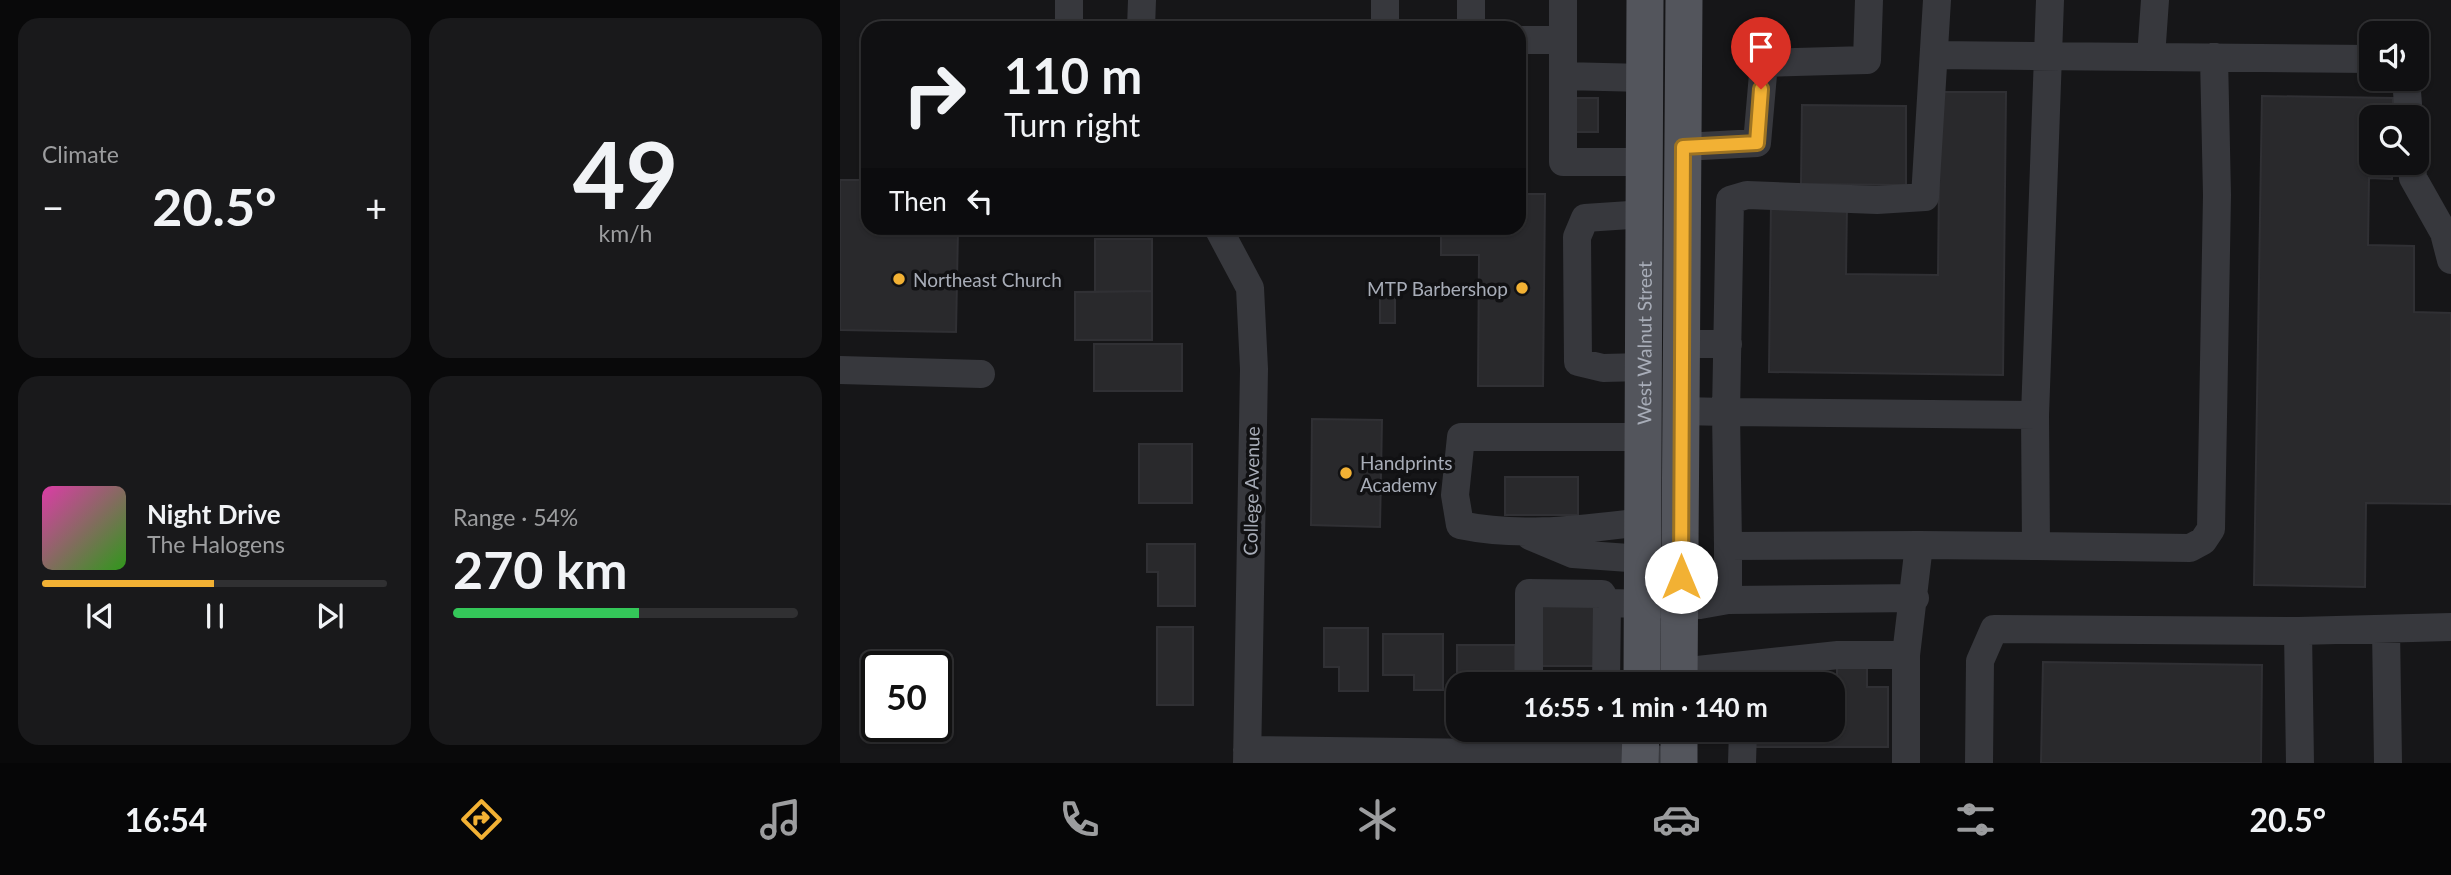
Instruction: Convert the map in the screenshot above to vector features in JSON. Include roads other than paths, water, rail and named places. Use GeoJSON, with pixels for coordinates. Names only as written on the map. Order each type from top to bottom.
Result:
{"type":"FeatureCollection","features":[{"type":"Feature","properties":{"kind":"main road","name":"West Walnut Street"},"geometry":{"type":"LineString","coordinates":[[1642,672],[1646,0]]}},
{"type":"Feature","properties":{"kind":"main road","name":"West Walnut Street"},"geometry":{"type":"LineString","coordinates":[[1679,672],[1682,605],[1684,0]]}},
{"type":"Feature","properties":{"kind":"main road"},"geometry":{"type":"LineString","coordinates":[[1679,742],[1679,763]]}},
{"type":"Feature","properties":{"kind":"street"},"geometry":{"type":"LineString","coordinates":[[1069,0],[1069,21]]}},
{"type":"Feature","properties":{"kind":"street"},"geometry":{"type":"LineString","coordinates":[[1141,21],[1142,0]]}},
{"type":"Feature","properties":{"kind":"street"},"geometry":{"type":"LineString","coordinates":[[1385,0],[1385,21]]}},
{"type":"Feature","properties":{"kind":"street"},"geometry":{"type":"LineString","coordinates":[[1471,0],[1471,21]]}},
{"type":"Feature","properties":{"kind":"street"},"geometry":{"type":"LineString","coordinates":[[1563,0],[1563,162],[1645,162]]}},
{"type":"Feature","properties":{"kind":"street"},"geometry":{"type":"LineString","coordinates":[[1683,147],[1757,143],[1764,63],[1867,60],[1869,0]]}},
{"type":"Feature","properties":{"kind":"street"},"geometry":{"type":"LineString","coordinates":[[1728,600],[1726,412],[1731,200],[1748,195],[1877,200],[1925,197],[1937,0]]}},
{"type":"Feature","properties":{"kind":"street"},"geometry":{"type":"LineString","coordinates":[[2036,545],[2035,415],[2050,0]]}},
{"type":"Feature","properties":{"kind":"street"},"geometry":{"type":"LineString","coordinates":[[2151,57],[2155,0]]}},
{"type":"Feature","properties":{"kind":"street"},"geometry":{"type":"LineString","coordinates":[[1526,40],[1563,40]]}},
{"type":"Feature","properties":{"kind":"street"},"geometry":{"type":"LineString","coordinates":[[1934,55],[2359,60]]}},
{"type":"Feature","properties":{"kind":"street"},"geometry":{"type":"LineString","coordinates":[[1728,546],[2036,545],[2190,548],[2203,541],[2211,529],[2217,195],[2214,57]]}},
{"type":"Feature","properties":{"kind":"street"},"geometry":{"type":"LineString","coordinates":[[1563,76],[1645,78]]}},
{"type":"Feature","properties":{"kind":"street"},"geometry":{"type":"LineString","coordinates":[[2413,175],[2444,233],[2451,260]]}},
{"type":"Feature","properties":{"kind":"street"},"geometry":{"type":"LineString","coordinates":[[1644,367],[1603,368],[1578,362],[1577,237],[1585,218],[1645,214]]}},
{"type":"Feature","properties":{"kind":"street","name":"College Avenue"},"geometry":{"type":"LineString","coordinates":[[1222,235],[1250,289],[1254,369],[1247,756]]}},
{"type":"Feature","properties":{"kind":"street"},"geometry":{"type":"LineString","coordinates":[[1681,344],[1728,344]]}},
{"type":"Feature","properties":{"kind":"street"},"geometry":{"type":"LineString","coordinates":[[840,370],[981,374]]}},
{"type":"Feature","properties":{"kind":"street"},"geometry":{"type":"LineString","coordinates":[[1681,411],[2035,415]]}},
{"type":"Feature","properties":{"kind":"street"},"geometry":{"type":"LineString","coordinates":[[1643,522],[1497,533],[1460,525],[1455,495],[1461,437],[1644,437]]}},
{"type":"Feature","properties":{"kind":"street"},"geometry":{"type":"LineString","coordinates":[[1521,532],[1573,554],[1643,559]]}},
{"type":"Feature","properties":{"kind":"street"},"geometry":{"type":"LineString","coordinates":[[1906,763],[1906,654],[1915,598],[1919,545]]}},
{"type":"Feature","properties":{"kind":"street"},"geometry":{"type":"LineString","coordinates":[[1529,672],[1529,593],[1602,594],[1607,603],[1606,672]]}},
{"type":"Feature","properties":{"kind":"street"},"geometry":{"type":"LineString","coordinates":[[1607,603],[1682,605],[1728,600],[1915,598]]}},
{"type":"Feature","properties":{"kind":"street"},"geometry":{"type":"LineString","coordinates":[[1979,763],[1980,661],[1994,629],[2298,631],[2451,627]]}},
{"type":"Feature","properties":{"kind":"street"},"geometry":{"type":"LineString","coordinates":[[2386,629],[2388,763]]}},
{"type":"Feature","properties":{"kind":"street"},"geometry":{"type":"LineString","coordinates":[[2298,631],[2300,763]]}},
{"type":"Feature","properties":{"kind":"street"},"geometry":{"type":"LineString","coordinates":[[1763,672],[1838,655],[1906,654]]}},
{"type":"Feature","properties":{"kind":"street"},"geometry":{"type":"LineString","coordinates":[[1742,763],[1743,742]]}},
{"type":"Feature","properties":{"kind":"street"},"geometry":{"type":"LineString","coordinates":[[1247,756],[1549,758],[1648,753]]}},
{"type":"Feature","properties":{"kind":"place","name":"Northeast Church"},"geometry":{"type":"Point","coordinates":[899,279]}},
{"type":"Feature","properties":{"kind":"place","name":"MTP Barbershop"},"geometry":{"type":"Point","coordinates":[1522,288]}},
{"type":"Feature","properties":{"kind":"place","name":"Handprints Academy"},"geometry":{"type":"Point","coordinates":[1346,473]}}]}
